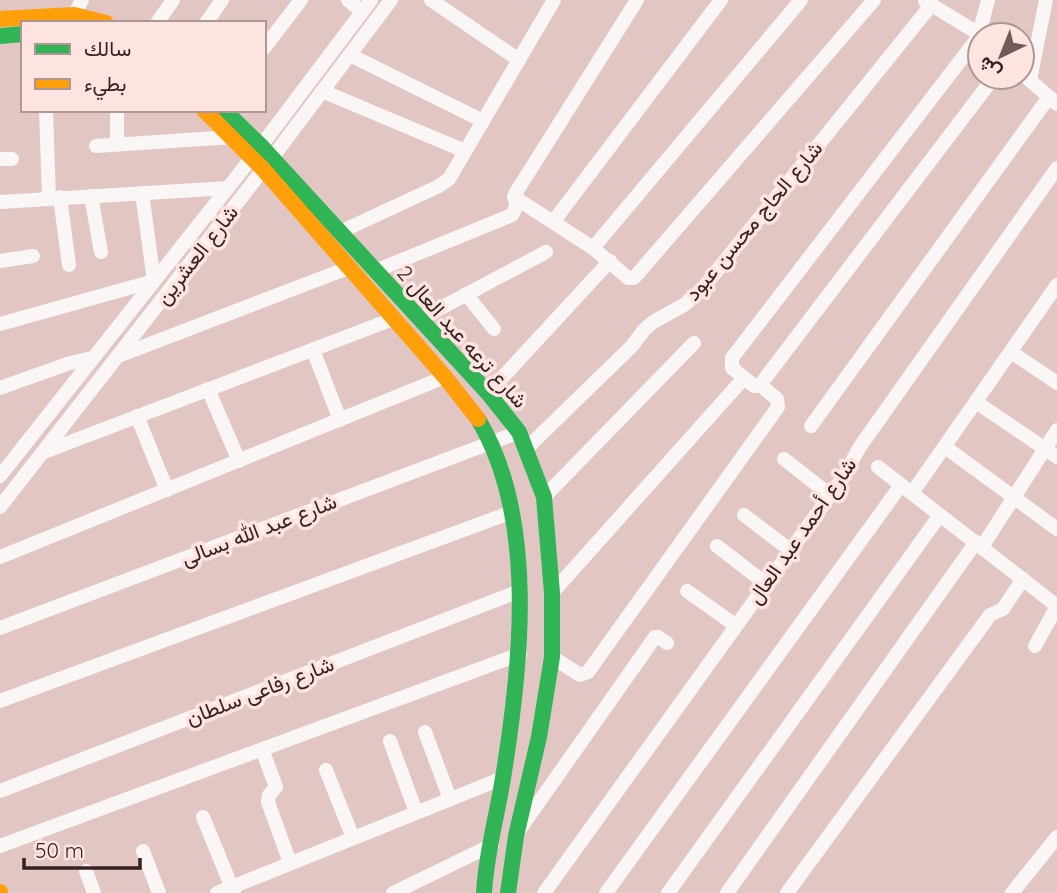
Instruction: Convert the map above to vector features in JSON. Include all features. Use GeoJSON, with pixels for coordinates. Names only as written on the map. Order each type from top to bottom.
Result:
{"type":"FeatureCollection","features":[{"type":"Feature","properties":{"kind":"street"},"geometry":{"type":"LineString","coordinates":[[74,15],[82,0]]}},
{"type":"Feature","properties":{"kind":"street"},"geometry":{"type":"LineString","coordinates":[[158,21],[173,0]]}},
{"type":"Feature","properties":{"kind":"street"},"geometry":{"type":"LineString","coordinates":[[207,21],[222,0]]}},
{"type":"Feature","properties":{"kind":"street"},"geometry":{"type":"LineString","coordinates":[[266,45],[301,0]]}},
{"type":"Feature","properties":{"kind":"street"},"geometry":{"type":"LineString","coordinates":[[348,0],[367,6]]}},
{"type":"Feature","properties":{"kind":"street","name":"شارع العشرين"},"geometry":{"type":"LineString","coordinates":[[0,476],[228,188],[262,158],[322,91],[391,0]]}},
{"type":"Feature","properties":{"kind":"street"},"geometry":{"type":"LineString","coordinates":[[431,0],[519,60]]}},
{"type":"Feature","properties":{"kind":"street"},"geometry":{"type":"LineString","coordinates":[[340,232],[446,182],[553,0]]}},
{"type":"Feature","properties":{"kind":"street"},"geometry":{"type":"LineString","coordinates":[[375,271],[512,215],[516,207],[514,197],[637,0]]}},
{"type":"Feature","properties":{"kind":"street"},"geometry":{"type":"LineString","coordinates":[[553,222],[721,0]]}},
{"type":"Feature","properties":{"kind":"street"},"geometry":{"type":"LineString","coordinates":[[593,248],[801,0]]}},
{"type":"Feature","properties":{"kind":"street"},"geometry":{"type":"LineString","coordinates":[[514,197],[593,248],[628,278],[637,276],[874,0]]}},
{"type":"Feature","properties":{"kind":"street"},"geometry":{"type":"LineString","coordinates":[[983,21],[988,0]]}},
{"type":"Feature","properties":{"kind":"street"},"geometry":{"type":"LineString","coordinates":[[1036,38],[1046,0]]}},
{"type":"Feature","properties":{"kind":"street"},"geometry":{"type":"LineString","coordinates":[[927,2],[966,26]]}},
{"type":"Feature","properties":{"kind":"street","name":"شارع الحاج محسن عبود"},"geometry":{"type":"LineString","coordinates":[[527,448],[632,346],[644,330],[703,288],[927,2]]}},
{"type":"Feature","properties":{"kind":"street","name":"شارع العشرين"},"geometry":{"type":"LineString","coordinates":[[0,507],[119,355],[262,158],[367,6]]}},
{"type":"Feature","properties":{"kind":"street"},"geometry":{"type":"LineString","coordinates":[[2,15],[74,15],[98,21]]}},
{"type":"Feature","properties":{"kind":"street"},"geometry":{"type":"LineString","coordinates":[[0,36],[21,34]]}},
{"type":"Feature","properties":{"kind":"street"},"geometry":{"type":"LineString","coordinates":[[966,53],[732,358],[732,368],[754,386],[760,385],[983,91]]}},
{"type":"Feature","properties":{"kind":"street"},"geometry":{"type":"LineString","coordinates":[[350,55],[483,121]]}},
{"type":"Feature","properties":{"kind":"street"},"geometry":{"type":"LineString","coordinates":[[811,426],[1053,101],[1036,85]]}},
{"type":"Feature","properties":{"kind":"street"},"geometry":{"type":"LineString","coordinates":[[322,91],[466,151]]}},
{"type":"Feature","properties":{"kind":"street"},"geometry":{"type":"LineString","coordinates":[[46,112],[55,197],[69,264]]}},
{"type":"Feature","properties":{"kind":"street"},"geometry":{"type":"LineString","coordinates":[[117,112],[117,144]]}},
{"type":"Feature","properties":{"kind":"street","name":"شارع ترعه عبد العال 2"},"geometry":{"type":"LineString","coordinates":[[206,112],[232,137],[262,158],[340,232],[488,393],[519,432],[527,448],[544,497],[552,593],[552,657],[539,737],[516,836],[508,893]]}},
{"type":"Feature","properties":{"kind":"street","name":"شارع ترعه عبد العال 2"},"geometry":{"type":"LineString","coordinates":[[226,112],[348,268],[474,412],[492,442],[504,477],[512,512],[520,591],[520,654],[503,778],[485,871],[484,893]]}},
{"type":"Feature","properties":{"kind":"street"},"geometry":{"type":"LineString","coordinates":[[96,146],[232,137]]}},
{"type":"Feature","properties":{"kind":"street","name":"شارع أحمد عبد العال"},"geometry":{"type":"LineString","coordinates":[[544,893],[844,477],[859,448],[1057,168]]}},
{"type":"Feature","properties":{"kind":"street"},"geometry":{"type":"LineString","coordinates":[[0,202],[228,188]]}},
{"type":"Feature","properties":{"kind":"street"},"geometry":{"type":"LineString","coordinates":[[0,324],[154,281],[142,194]]}},
{"type":"Feature","properties":{"kind":"street"},"geometry":{"type":"LineString","coordinates":[[91,196],[101,252]]}},
{"type":"Feature","properties":{"kind":"street"},"geometry":{"type":"LineString","coordinates":[[419,319],[547,252]]}},
{"type":"Feature","properties":{"kind":"street"},"geometry":{"type":"LineString","coordinates":[[0,261],[33,256]]}},
{"type":"Feature","properties":{"kind":"street"},"geometry":{"type":"LineString","coordinates":[[488,393],[610,261]]}},
{"type":"Feature","properties":{"kind":"street"},"geometry":{"type":"LineString","coordinates":[[119,355],[348,268]]}},
{"type":"Feature","properties":{"kind":"street"},"geometry":{"type":"LineString","coordinates":[[606,893],[906,489],[945,447],[1057,285]]}},
{"type":"Feature","properties":{"kind":"street"},"geometry":{"type":"LineString","coordinates":[[466,294],[495,329]]}},
{"type":"Feature","properties":{"kind":"street"},"geometry":{"type":"LineString","coordinates":[[43,452],[393,319]]}},
{"type":"Feature","properties":{"kind":"street"},"geometry":{"type":"LineString","coordinates":[[544,497],[694,342]]}},
{"type":"Feature","properties":{"kind":"street"},"geometry":{"type":"LineString","coordinates":[[313,350],[340,420]]}},
{"type":"Feature","properties":{"kind":"street"},"geometry":{"type":"LineString","coordinates":[[1010,352],[1057,383]]}},
{"type":"Feature","properties":{"kind":"street"},"geometry":{"type":"LineString","coordinates":[[0,388],[92,358]]}},
{"type":"Feature","properties":{"kind":"street"},"geometry":{"type":"LineString","coordinates":[[0,557],[445,377]]}},
{"type":"Feature","properties":{"kind":"street"},"geometry":{"type":"LineString","coordinates":[[552,593],[744,378]]}},
{"type":"Feature","properties":{"kind":"street"},"geometry":{"type":"LineString","coordinates":[[552,657],[580,675],[588,672],[778,407],[779,401],[776,397],[760,385]]}},
{"type":"Feature","properties":{"kind":"street"},"geometry":{"type":"LineString","coordinates":[[208,389],[239,461]]}},
{"type":"Feature","properties":{"kind":"street"},"geometry":{"type":"LineString","coordinates":[[976,402],[1051,453]]}},
{"type":"Feature","properties":{"kind":"street"},"geometry":{"type":"LineString","coordinates":[[137,416],[167,490]]}},
{"type":"Feature","properties":{"kind":"street"},"geometry":{"type":"LineString","coordinates":[[727,893],[1013,497],[1051,453],[1057,430]]}},
{"type":"Feature","properties":{"kind":"street","name":"شارع عبد الله بسالى"},"geometry":{"type":"LineString","coordinates":[[0,628],[519,432]]}},
{"type":"Feature","properties":{"kind":"street"},"geometry":{"type":"LineString","coordinates":[[945,447],[1057,530]]}},
{"type":"Feature","properties":{"kind":"street"},"geometry":{"type":"LineString","coordinates":[[784,459],[830,495]]}},
{"type":"Feature","properties":{"kind":"street"},"geometry":{"type":"LineString","coordinates":[[878,467],[1057,606],[1035,646]]}},
{"type":"Feature","properties":{"kind":"street"},"geometry":{"type":"LineString","coordinates":[[0,701],[512,512]]}},
{"type":"Feature","properties":{"kind":"street"},"geometry":{"type":"LineString","coordinates":[[744,515],[790,550]]}},
{"type":"Feature","properties":{"kind":"street"},"geometry":{"type":"LineString","coordinates":[[668,893],[940,515]]}},
{"type":"Feature","properties":{"kind":"street"},"geometry":{"type":"LineString","coordinates":[[718,546],[766,584]]}},
{"type":"Feature","properties":{"kind":"street"},"geometry":{"type":"LineString","coordinates":[[787,893],[990,615],[1003,609],[1023,579]]}},
{"type":"Feature","properties":{"kind":"street","name":"شارع رفاعى سلطان"},"geometry":{"type":"LineString","coordinates":[[0,791],[520,591]]}},
{"type":"Feature","properties":{"kind":"street"},"geometry":{"type":"LineString","coordinates":[[687,591],[735,625]]}},
{"type":"Feature","properties":{"kind":"street"},"geometry":{"type":"LineString","coordinates":[[516,836],[655,637],[667,643]]}},
{"type":"Feature","properties":{"kind":"street"},"geometry":{"type":"LineString","coordinates":[[0,846],[520,654]]}},
{"type":"Feature","properties":{"kind":"street"},"geometry":{"type":"LineString","coordinates":[[425,732],[450,799]]}},
{"type":"Feature","properties":{"kind":"street"},"geometry":{"type":"LineString","coordinates":[[390,741],[416,812]]}},
{"type":"Feature","properties":{"kind":"street"},"geometry":{"type":"LineString","coordinates":[[262,749],[276,786],[275,791],[268,797],[268,802],[290,863]]}},
{"type":"Feature","properties":{"kind":"street"},"geometry":{"type":"LineString","coordinates":[[327,770],[353,838]]}},
{"type":"Feature","properties":{"kind":"street"},"geometry":{"type":"LineString","coordinates":[[203,817],[227,891],[503,778]]}},
{"type":"Feature","properties":{"kind":"street"},"geometry":{"type":"LineString","coordinates":[[1012,893],[1057,837]]}},
{"type":"Feature","properties":{"kind":"street"},"geometry":{"type":"LineString","coordinates":[[393,893],[492,845]]}},
{"type":"Feature","properties":{"kind":"street"},"geometry":{"type":"LineString","coordinates":[[143,852],[159,893]]}},
{"type":"Feature","properties":{"kind":"street"},"geometry":{"type":"LineString","coordinates":[[86,871],[94,893]]}},
{"type":"Feature","properties":{"kind":"traffic: fast"},"geometry":{"type":"LineString","coordinates":[[0,36],[21,34]]}},
{"type":"Feature","properties":{"kind":"traffic: fast"},"geometry":{"type":"LineString","coordinates":[[226,112],[261,146],[488,393],[519,432],[544,497],[552,593],[552,657],[539,737],[516,836],[508,893]]}},
{"type":"Feature","properties":{"kind":"traffic: fast"},"geometry":{"type":"LineString","coordinates":[[478,419],[497,459],[510,502],[520,595],[519,642],[510,735],[484,893]]}},
{"type":"Feature","properties":{"kind":"traffic: slow"},"geometry":{"type":"LineString","coordinates":[[0,19],[74,15],[98,21]]}},
{"type":"Feature","properties":{"kind":"traffic: slow"},"geometry":{"type":"LineString","coordinates":[[206,112],[263,169],[445,377],[478,419]]}}]}
